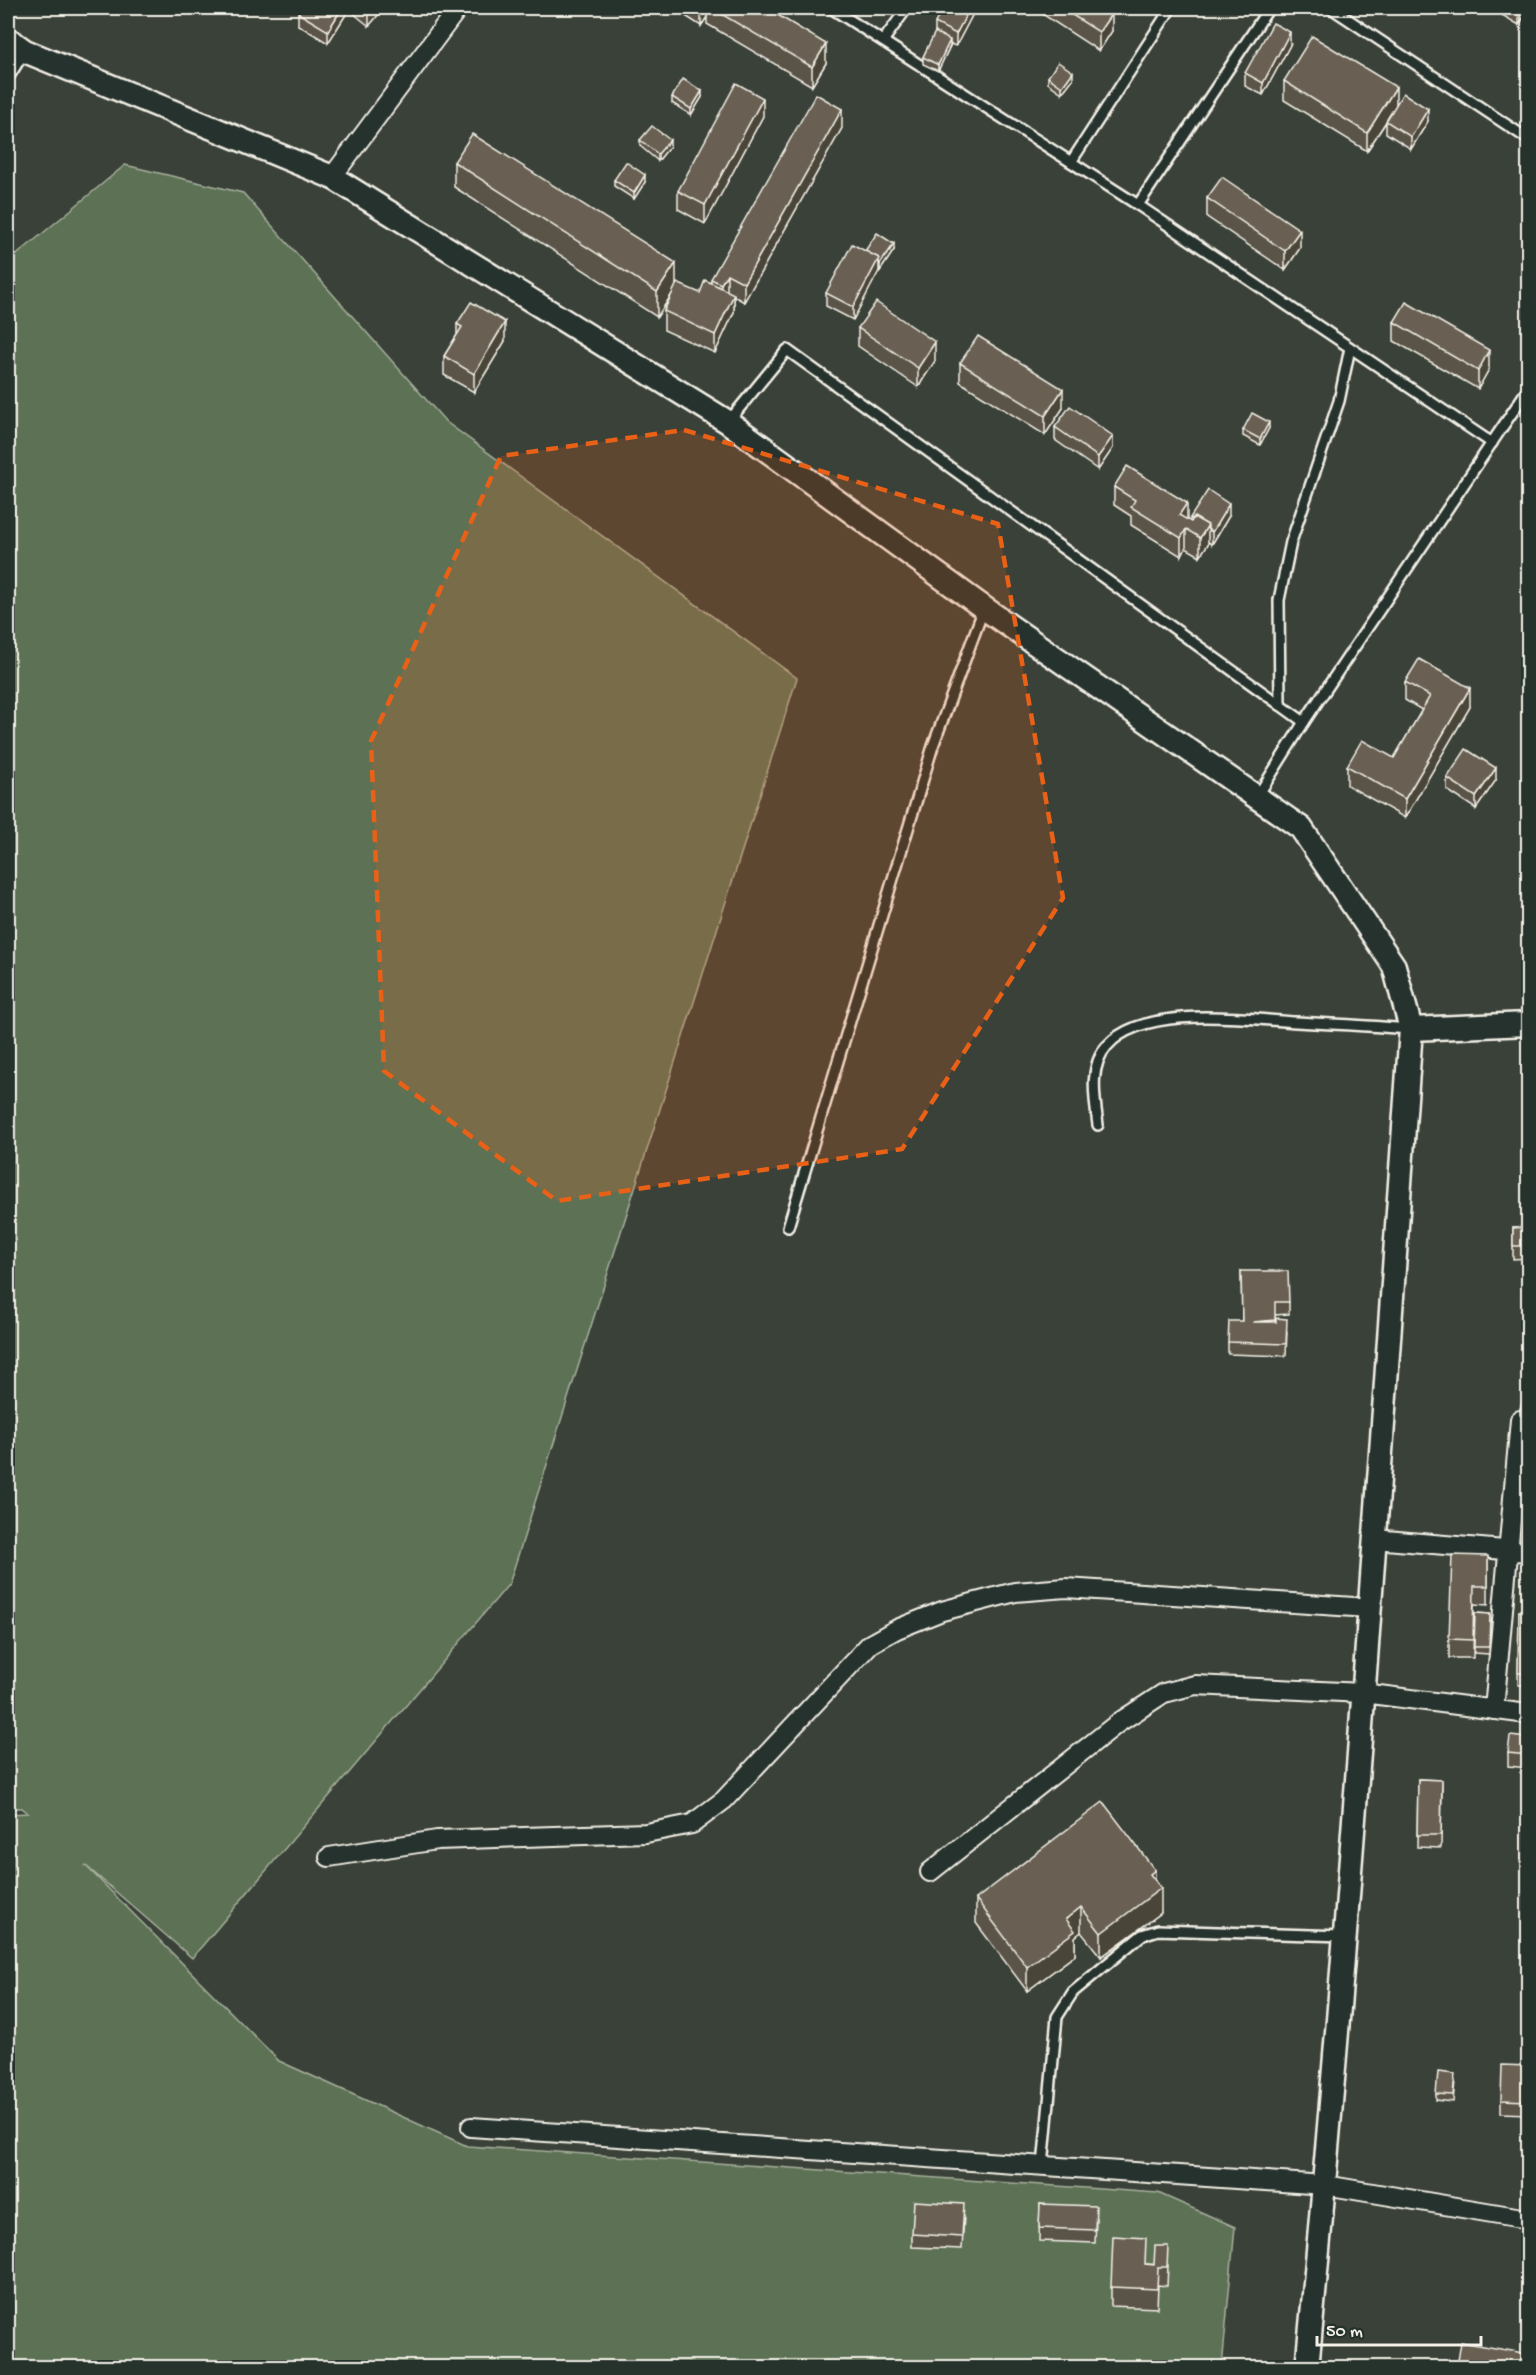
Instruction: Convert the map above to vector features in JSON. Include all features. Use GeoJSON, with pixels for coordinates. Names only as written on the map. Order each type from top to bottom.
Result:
{"type":"FeatureCollection","features":[{"type":"Feature","properties":{"kind":"street"},"geometry":{"type":"LineString","coordinates":[[332,177],[458,8]]}},
{"type":"Feature","properties":{"kind":"street"},"geometry":{"type":"LineString","coordinates":[[16,45],[332,177],[728,422],[984,608],[1301,828],[1394,966],[1411,1029],[1325,2185],[1307,2367]]}},
{"type":"Feature","properties":{"kind":"street"},"geometry":{"type":"LineString","coordinates":[[1411,1029],[1528,1024]]}},
{"type":"Feature","properties":{"kind":"street"},"geometry":{"type":"LineString","coordinates":[[1494,1710],[1520,1420]]}},
{"type":"Feature","properties":{"kind":"street"},"geometry":{"type":"LineString","coordinates":[[1374,1539],[1528,1552]]}},
{"type":"Feature","properties":{"kind":"street"},"geometry":{"type":"LineString","coordinates":[[329,1857],[437,1840],[646,1833],[692,1824],[724,1800],[870,1644],[897,1629],[942,1611],[1015,1592],[1066,1588],[1369,1608]]}},
{"type":"Feature","properties":{"kind":"street"},"geometry":{"type":"LineString","coordinates":[[930,1872],[1118,1723],[1164,1693],[1194,1685],[1363,1693],[1528,1714]]}},
{"type":"Feature","properties":{"kind":"street"},"geometry":{"type":"LineString","coordinates":[[471,2127],[1325,2185],[1528,2219]]}},
{"type":"Feature","properties":{"kind":"lane"},"geometry":{"type":"LineString","coordinates":[[831,8],[1138,205],[1492,443]]}},
{"type":"Feature","properties":{"kind":"lane"},"geometry":{"type":"LineString","coordinates":[[883,41],[907,8]]}},
{"type":"Feature","properties":{"kind":"lane"},"geometry":{"type":"LineString","coordinates":[[1071,162],[1171,8]]}},
{"type":"Feature","properties":{"kind":"lane"},"geometry":{"type":"LineString","coordinates":[[1138,205],[1269,8]]}},
{"type":"Feature","properties":{"kind":"lane"},"geometry":{"type":"LineString","coordinates":[[1331,8],[1528,139]]}},
{"type":"Feature","properties":{"kind":"lane"},"geometry":{"type":"LineString","coordinates":[[8,78],[16,45]]}},
{"type":"Feature","properties":{"kind":"lane"},"geometry":{"type":"LineString","coordinates":[[1280,705],[1279,600],[1291,542],[1339,401],[1350,348]]}},
{"type":"Feature","properties":{"kind":"lane"},"geometry":{"type":"LineString","coordinates":[[728,422],[787,350],[1304,723]]}},
{"type":"Feature","properties":{"kind":"lane"},"geometry":{"type":"LineString","coordinates":[[1257,797],[1528,389]]}},
{"type":"Feature","properties":{"kind":"lane"},"geometry":{"type":"LineString","coordinates":[[788,1227],[933,746],[984,608]]}},
{"type":"Feature","properties":{"kind":"lane"},"geometry":{"type":"LineString","coordinates":[[1098,1125],[1093,1088],[1097,1065],[1105,1047],[1119,1034],[1139,1026],[1164,1020],[1202,1016],[1411,1029]]}},
{"type":"Feature","properties":{"kind":"lane"},"geometry":{"type":"LineString","coordinates":[[1043,2166],[1058,2017],[1073,1992],[1142,1935],[1158,1930],[1344,1936]]}},
{"type":"Feature","properties":{"kind":"highlighted area"},"geometry":{"type":"Polygon","coordinates":[[[684,430],[998,524],[1063,898],[902,1149],[557,1201],[384,1071],[371,741],[501,456],[684,430]]]}},
{"type":"Feature","properties":{"kind":"green space"},"geometry":{"type":"Polygon","coordinates":[[[125,165],[243,193],[446,422],[797,678],[509,1584],[192,1958],[85,1865],[279,2061],[467,2146],[1158,2193],[1235,2227],[1222,2367],[8,2367],[8,1814],[28,1813],[22,1808],[8,1808],[8,262],[125,165]]]}},
{"type":"Feature","properties":{"kind":"building"},"geometry":{"type":"Polygon","coordinates":[[[302,8],[342,8],[328,31],[298,13],[302,8]]]}},
{"type":"Feature","properties":{"kind":"building"},"geometry":{"type":"Polygon","coordinates":[[[361,8],[374,8],[369,14],[361,8]]]}},
{"type":"Feature","properties":{"kind":"building"},"geometry":{"type":"Polygon","coordinates":[[[691,8],[705,8],[701,14],[691,8]]]}},
{"type":"Feature","properties":{"kind":"building"},"geometry":{"type":"Polygon","coordinates":[[[711,8],[773,8],[771,11],[826,44],[812,67],[711,8]]]}},
{"type":"Feature","properties":{"kind":"building"},"geometry":{"type":"Polygon","coordinates":[[[943,8],[970,8],[956,34],[935,23],[943,8]]]}},
{"type":"Feature","properties":{"kind":"building"},"geometry":{"type":"Polygon","coordinates":[[[1061,8],[1105,8],[1112,13],[1099,32],[1061,8]]]}},
{"type":"Feature","properties":{"kind":"building"},"geometry":{"type":"Polygon","coordinates":[[[1273,23],[1290,32],[1263,83],[1245,73],[1273,23]]]}},
{"type":"Feature","properties":{"kind":"building"},"geometry":{"type":"Polygon","coordinates":[[[935,32],[950,40],[938,65],[923,57],[935,32]]]}},
{"type":"Feature","properties":{"kind":"building"},"geometry":{"type":"Polygon","coordinates":[[[1312,36],[1396,87],[1367,133],[1284,81],[1312,36]]]}},
{"type":"Feature","properties":{"kind":"building"},"geometry":{"type":"Polygon","coordinates":[[[1058,62],[1073,72],[1062,87],[1048,77],[1058,62]]]}},
{"type":"Feature","properties":{"kind":"building"},"geometry":{"type":"Polygon","coordinates":[[[683,79],[702,91],[691,109],[672,97],[683,79]]]}},
{"type":"Feature","properties":{"kind":"building"},"geometry":{"type":"Polygon","coordinates":[[[736,83],[763,98],[705,205],[678,191],[736,83]]]}},
{"type":"Feature","properties":{"kind":"building"},"geometry":{"type":"Polygon","coordinates":[[[1403,93],[1428,109],[1411,137],[1386,121],[1403,93]]]}},
{"type":"Feature","properties":{"kind":"building"},"geometry":{"type":"Polygon","coordinates":[[[816,94],[842,109],[744,283],[727,274],[721,284],[711,279],[816,94]]]}},
{"type":"Feature","properties":{"kind":"building"},"geometry":{"type":"Polygon","coordinates":[[[652,126],[670,140],[658,154],[640,140],[652,126]]]}},
{"type":"Feature","properties":{"kind":"building"},"geometry":{"type":"Polygon","coordinates":[[[472,134],[676,263],[657,292],[454,162],[472,134]]]}},
{"type":"Feature","properties":{"kind":"building"},"geometry":{"type":"Polygon","coordinates":[[[626,162],[645,175],[634,193],[614,180],[626,162]]]}},
{"type":"Feature","properties":{"kind":"building"},"geometry":{"type":"Polygon","coordinates":[[[1222,177],[1300,230],[1285,251],[1207,198],[1222,177]]]}},
{"type":"Feature","properties":{"kind":"building"},"geometry":{"type":"Polygon","coordinates":[[[877,233],[894,244],[880,264],[879,258],[865,251],[877,233]]]}},
{"type":"Feature","properties":{"kind":"building"},"geometry":{"type":"Polygon","coordinates":[[[852,244],[879,258],[853,307],[826,293],[852,244]]]}},
{"type":"Feature","properties":{"kind":"building"},"geometry":{"type":"Polygon","coordinates":[[[705,280],[734,294],[715,335],[664,311],[677,283],[700,293],[705,280]]]}},
{"type":"Feature","properties":{"kind":"building"},"geometry":{"type":"Polygon","coordinates":[[[471,302],[505,322],[474,374],[444,356],[462,327],[457,324],[471,302]]]}},
{"type":"Feature","properties":{"kind":"building"},"geometry":{"type":"Polygon","coordinates":[[[876,302],[935,342],[918,368],[858,328],[876,302]]]}},
{"type":"Feature","properties":{"kind":"building"},"geometry":{"type":"Polygon","coordinates":[[[1406,302],[1489,350],[1478,371],[1394,322],[1406,302]]]}},
{"type":"Feature","properties":{"kind":"building"},"geometry":{"type":"Polygon","coordinates":[[[978,336],[1063,389],[1045,416],[960,363],[978,336]]]}},
{"type":"Feature","properties":{"kind":"building"},"geometry":{"type":"Polygon","coordinates":[[[1070,406],[1113,436],[1098,457],[1055,427],[1070,406]]]}},
{"type":"Feature","properties":{"kind":"building"},"geometry":{"type":"Polygon","coordinates":[[[1252,413],[1269,422],[1260,439],[1243,430],[1252,413]]]}},
{"type":"Feature","properties":{"kind":"building"},"geometry":{"type":"Polygon","coordinates":[[[1127,466],[1187,503],[1179,515],[1191,522],[1194,517],[1208,525],[1200,538],[1186,529],[1181,538],[1131,507],[1135,500],[1114,487],[1127,466]]]}},
{"type":"Feature","properties":{"kind":"building"},"geometry":{"type":"Polygon","coordinates":[[[1208,490],[1229,504],[1212,532],[1208,529],[1208,525],[1194,517],[1190,518],[1208,490]]]}},
{"type":"Feature","properties":{"kind":"building"},"geometry":{"type":"Polygon","coordinates":[[[1419,659],[1470,688],[1405,799],[1347,766],[1362,740],[1394,758],[1430,696],[1405,682],[1419,659]]]}},
{"type":"Feature","properties":{"kind":"building"},"geometry":{"type":"Polygon","coordinates":[[[1466,749],[1496,768],[1476,797],[1447,778],[1466,749]]]}},
{"type":"Feature","properties":{"kind":"building"},"geometry":{"type":"Polygon","coordinates":[[[1528,1227],[1528,1246],[1513,1246],[1513,1228],[1528,1227]]]}},
{"type":"Feature","properties":{"kind":"building"},"geometry":{"type":"Polygon","coordinates":[[[1241,1271],[1288,1271],[1289,1302],[1275,1302],[1275,1320],[1253,1322],[1276,1322],[1276,1318],[1287,1319],[1286,1344],[1228,1342],[1229,1321],[1242,1321],[1241,1271]]]}},
{"type":"Feature","properties":{"kind":"building"},"geometry":{"type":"Polygon","coordinates":[[[1524,1394],[1528,1396],[1528,1411],[1520,1409],[1524,1394]]]}},
{"type":"Feature","properties":{"kind":"building"},"geometry":{"type":"Polygon","coordinates":[[[1452,1555],[1488,1556],[1488,1586],[1474,1586],[1473,1640],[1449,1639],[1452,1555]]]}},
{"type":"Feature","properties":{"kind":"building"},"geometry":{"type":"Polygon","coordinates":[[[1519,1611],[1528,1611],[1528,1673],[1518,1673],[1519,1611]]]}},
{"type":"Feature","properties":{"kind":"building"},"geometry":{"type":"Polygon","coordinates":[[[1475,1613],[1490,1614],[1489,1647],[1474,1647],[1475,1613]]]}},
{"type":"Feature","properties":{"kind":"building"},"geometry":{"type":"Polygon","coordinates":[[[1510,1736],[1528,1738],[1528,1755],[1508,1753],[1510,1736]]]}},
{"type":"Feature","properties":{"kind":"building"},"geometry":{"type":"Polygon","coordinates":[[[1418,1779],[1442,1780],[1441,1835],[1417,1835],[1418,1779]]]}},
{"type":"Feature","properties":{"kind":"building"},"geometry":{"type":"Polygon","coordinates":[[[1103,1802],[1155,1870],[1150,1874],[1161,1888],[1101,1933],[1081,1907],[1066,1919],[1075,1931],[1027,1967],[976,1899],[1103,1802]]]}},
{"type":"Feature","properties":{"kind":"building"},"geometry":{"type":"Polygon","coordinates":[[[1502,2065],[1528,2066],[1528,2101],[1501,2100],[1502,2065]]]}},
{"type":"Feature","properties":{"kind":"building"},"geometry":{"type":"Polygon","coordinates":[[[1438,2072],[1455,2074],[1453,2095],[1436,2094],[1438,2072]]]}},
{"type":"Feature","properties":{"kind":"building"},"geometry":{"type":"Polygon","coordinates":[[[914,2201],[964,2204],[962,2237],[912,2234],[914,2201]]]}},
{"type":"Feature","properties":{"kind":"building"},"geometry":{"type":"Polygon","coordinates":[[[1040,2204],[1096,2206],[1095,2230],[1039,2228],[1040,2204]]]}},
{"type":"Feature","properties":{"kind":"building"},"geometry":{"type":"Polygon","coordinates":[[[1113,2236],[1146,2238],[1145,2264],[1154,2265],[1155,2246],[1168,2246],[1167,2267],[1158,2267],[1157,2289],[1111,2287],[1113,2236]]]}},
{"type":"Feature","properties":{"kind":"building"},"geometry":{"type":"Polygon","coordinates":[[[1461,2342],[1524,2353],[1521,2367],[1457,2367],[1461,2342]]]}}]}
